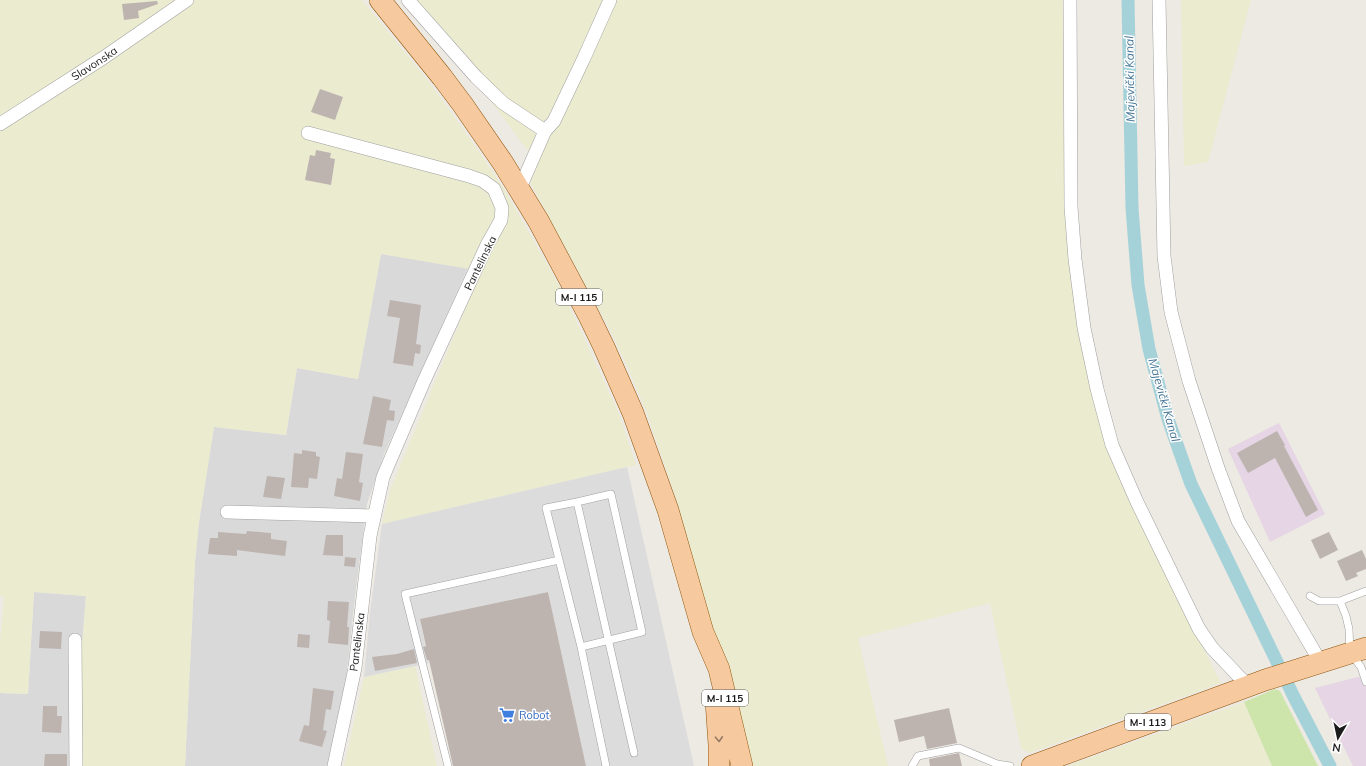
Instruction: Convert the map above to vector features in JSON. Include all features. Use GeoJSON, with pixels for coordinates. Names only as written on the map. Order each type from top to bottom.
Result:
{"type":"FeatureCollection","features":[{"type":"Feature","properties":{"kind":"main road","name":"M-I 115"},"geometry":{"type":"LineString","coordinates":[[380,0],[463,105],[519,190],[539,222],[585,308],[619,379],[668,510],[703,632],[716,706],[719,766]]}},
{"type":"Feature","properties":{"kind":"main road","name":"M-I 115"},"geometry":{"type":"LineString","coordinates":[[703,632],[718,669],[742,766]]}},
{"type":"Feature","properties":{"kind":"main road","name":"M-I 113"},"geometry":{"type":"LineString","coordinates":[[1032,766],[1257,683],[1358,650]]}},
{"type":"Feature","properties":{"kind":"street","name":"Slavonska"},"geometry":{"type":"LineString","coordinates":[[0,124],[103,58],[187,0]]}},
{"type":"Feature","properties":{"kind":"street"},"geometry":{"type":"LineString","coordinates":[[408,0],[476,76],[503,103],[546,131]]}},
{"type":"Feature","properties":{"kind":"street"},"geometry":{"type":"LineString","coordinates":[[519,190],[546,131],[554,121],[610,0]]}},
{"type":"Feature","properties":{"kind":"street"},"geometry":{"type":"LineString","coordinates":[[1070,0],[1071,207],[1075,259],[1084,328],[1099,396],[1112,445],[1137,502],[1199,629],[1212,648],[1257,683]]}},
{"type":"Feature","properties":{"kind":"street"},"geometry":{"type":"LineString","coordinates":[[1159,0],[1164,256],[1171,312],[1196,403],[1238,521],[1311,665]]}},
{"type":"Feature","properties":{"kind":"street","name":"Pantelinska"},"geometry":{"type":"LineString","coordinates":[[308,133],[483,181],[494,189],[502,208],[501,220],[487,245],[427,375],[383,478],[370,536],[355,668],[334,766]]}},
{"type":"Feature","properties":{"kind":"street"},"geometry":{"type":"LineString","coordinates":[[227,512],[374,516]]}},
{"type":"Feature","properties":{"kind":"street"},"geometry":{"type":"LineString","coordinates":[[75,640],[76,766]]}},
{"type":"Feature","properties":{"kind":"lane"},"geometry":{"type":"LineString","coordinates":[[581,647],[642,632],[611,494],[546,508],[581,647],[606,766]]}},
{"type":"Feature","properties":{"kind":"lane"},"geometry":{"type":"LineString","coordinates":[[577,502],[634,753]]}},
{"type":"Feature","properties":{"kind":"lane"},"geometry":{"type":"LineString","coordinates":[[448,766],[405,594],[559,560]]}},
{"type":"Feature","properties":{"kind":"lane"},"geometry":{"type":"LineString","coordinates":[[1310,596],[1320,601],[1340,601],[1366,591]]}},
{"type":"Feature","properties":{"kind":"lane"},"geometry":{"type":"LineString","coordinates":[[1340,601],[1349,629],[1358,650],[1361,667],[1366,682]]}},
{"type":"Feature","properties":{"kind":"lane"},"geometry":{"type":"LineString","coordinates":[[912,766],[918,756],[959,748],[997,764],[1010,766]]}},
{"type":"Feature","properties":{"kind":"shaded area"},"geometry":{"type":"Polygon","coordinates":[[[381,254],[468,268],[384,454],[367,504],[344,698],[327,766],[185,766],[195,562],[199,522],[214,427],[286,435],[297,368],[358,379],[381,254]]]}},
{"type":"Feature","properties":{"kind":"shaded area"},"geometry":{"type":"Polygon","coordinates":[[[1279,423],[1325,514],[1270,542],[1228,449],[1279,423]]]}},
{"type":"Feature","properties":{"kind":"shaded area"},"geometry":{"type":"Polygon","coordinates":[[[627,467],[694,766],[586,766],[548,592],[420,619],[429,663],[364,677],[370,613],[382,524],[627,467]]]}},
{"type":"Feature","properties":{"kind":"shaded area"},"geometry":{"type":"Polygon","coordinates":[[[34,592],[86,596],[72,766],[0,766],[0,693],[28,694],[34,592]]]}},
{"type":"Feature","properties":{"kind":"shaded area"},"geometry":{"type":"Polygon","coordinates":[[[1366,675],[1366,766],[1353,766],[1315,688],[1366,675]]]}},
{"type":"Feature","properties":{"kind":"green space"},"geometry":{"type":"Polygon","coordinates":[[[0,0],[362,0],[429,82],[503,187],[559,285],[619,414],[636,465],[382,524],[390,490],[481,271],[381,254],[358,379],[297,368],[286,435],[214,427],[199,522],[195,562],[185,766],[72,766],[86,596],[34,592],[28,694],[0,693],[0,641],[4,597],[0,596],[0,0]]]}},
{"type":"Feature","properties":{"kind":"green space"},"geometry":{"type":"Polygon","coordinates":[[[412,0],[1065,0],[1063,114],[1066,213],[1070,268],[1079,334],[1093,395],[1177,596],[1221,683],[1029,753],[1021,748],[990,603],[858,638],[888,766],[749,766],[675,496],[646,411],[627,366],[610,330],[532,186],[530,179],[537,163],[435,26],[412,0]]]}},
{"type":"Feature","properties":{"kind":"green space"},"geometry":{"type":"Polygon","coordinates":[[[1181,0],[1251,0],[1208,162],[1184,166],[1181,0]]]}},
{"type":"Feature","properties":{"kind":"green space"},"geometry":{"type":"Polygon","coordinates":[[[415,666],[437,766],[344,766],[364,677],[415,666]]]}},
{"type":"Feature","properties":{"kind":"green space"},"geometry":{"type":"Polygon","coordinates":[[[1275,689],[1280,691],[1318,766],[1272,766],[1244,702],[1275,689]]]}},
{"type":"Feature","properties":{"kind":"green space"},"geometry":{"type":"Polygon","coordinates":[[[1244,702],[1272,766],[1067,766],[1244,702]]]}},
{"type":"Feature","properties":{"kind":"building"},"geometry":{"type":"Polygon","coordinates":[[[157,1],[158,4],[138,11],[139,18],[124,20],[122,4],[157,1]]]}},
{"type":"Feature","properties":{"kind":"building"},"geometry":{"type":"Polygon","coordinates":[[[320,89],[343,97],[335,120],[311,112],[320,89]]]}},
{"type":"Feature","properties":{"kind":"building"},"geometry":{"type":"Polygon","coordinates":[[[316,150],[331,153],[330,158],[335,159],[331,185],[305,180],[310,155],[315,156],[316,150]]]}},
{"type":"Feature","properties":{"kind":"building"},"geometry":{"type":"Polygon","coordinates":[[[390,300],[421,305],[416,344],[421,345],[420,354],[415,353],[413,366],[393,363],[400,318],[387,316],[390,300]]]}},
{"type":"Feature","properties":{"kind":"building"},"geometry":{"type":"Polygon","coordinates":[[[373,396],[391,400],[389,410],[395,411],[394,421],[387,420],[382,447],[363,444],[373,396]]]}},
{"type":"Feature","properties":{"kind":"building"},"geometry":{"type":"Polygon","coordinates":[[[1277,431],[1318,510],[1306,517],[1275,458],[1248,473],[1237,453],[1277,431]]]}},
{"type":"Feature","properties":{"kind":"building"},"geometry":{"type":"Polygon","coordinates":[[[302,450],[316,452],[316,456],[320,457],[317,479],[309,478],[308,488],[291,487],[294,453],[302,454],[302,450]]]}},
{"type":"Feature","properties":{"kind":"building"},"geometry":{"type":"Polygon","coordinates":[[[346,452],[363,454],[359,482],[363,483],[360,501],[334,496],[337,478],[342,479],[346,452]]]}},
{"type":"Feature","properties":{"kind":"building"},"geometry":{"type":"Polygon","coordinates":[[[267,476],[285,478],[281,499],[263,497],[267,476]]]}},
{"type":"Feature","properties":{"kind":"building"},"geometry":{"type":"Polygon","coordinates":[[[247,531],[271,533],[271,539],[287,541],[285,556],[237,550],[237,556],[208,554],[210,538],[218,538],[218,532],[246,534],[247,531]]]}},
{"type":"Feature","properties":{"kind":"building"},"geometry":{"type":"Polygon","coordinates":[[[1329,532],[1338,550],[1320,559],[1311,540],[1329,532]]]}},
{"type":"Feature","properties":{"kind":"building"},"geometry":{"type":"Polygon","coordinates":[[[326,535],[343,535],[343,556],[323,555],[326,535]]]}},
{"type":"Feature","properties":{"kind":"building"},"geometry":{"type":"Polygon","coordinates":[[[1362,550],[1366,559],[1366,569],[1356,573],[1358,576],[1346,581],[1337,561],[1362,550]]]}},
{"type":"Feature","properties":{"kind":"building"},"geometry":{"type":"Polygon","coordinates":[[[345,557],[356,558],[355,567],[344,566],[345,557]]]}},
{"type":"Feature","properties":{"kind":"building","name":"Robot"},"geometry":{"type":"Polygon","coordinates":[[[548,592],[586,766],[453,766],[429,660],[427,660],[423,647],[426,646],[420,619],[548,592]]]}},
{"type":"Feature","properties":{"kind":"building"},"geometry":{"type":"Polygon","coordinates":[[[328,601],[349,602],[347,627],[349,627],[348,645],[328,643],[330,621],[327,620],[328,601]]]}},
{"type":"Feature","properties":{"kind":"building"},"geometry":{"type":"Polygon","coordinates":[[[40,631],[62,632],[61,649],[39,648],[40,631]]]}},
{"type":"Feature","properties":{"kind":"building"},"geometry":{"type":"Polygon","coordinates":[[[298,634],[310,635],[309,648],[297,647],[298,634]]]}},
{"type":"Feature","properties":{"kind":"building"},"geometry":{"type":"Polygon","coordinates":[[[414,649],[417,663],[375,671],[372,657],[397,654],[414,649]]]}},
{"type":"Feature","properties":{"kind":"building"},"geometry":{"type":"Polygon","coordinates":[[[313,688],[334,691],[331,710],[326,709],[323,730],[327,731],[322,747],[299,741],[304,725],[309,726],[313,688]]]}},
{"type":"Feature","properties":{"kind":"building"},"geometry":{"type":"Polygon","coordinates":[[[43,706],[57,706],[57,716],[62,716],[61,733],[42,732],[43,706]]]}},
{"type":"Feature","properties":{"kind":"building"},"geometry":{"type":"Polygon","coordinates":[[[949,708],[957,743],[927,749],[924,736],[899,742],[894,720],[949,708]]]}},
{"type":"Feature","properties":{"kind":"building"},"geometry":{"type":"Polygon","coordinates":[[[959,753],[962,766],[930,766],[929,759],[959,753]]]}},
{"type":"Feature","properties":{"kind":"building"},"geometry":{"type":"Polygon","coordinates":[[[45,754],[67,754],[67,766],[44,766],[45,754]]]}},
{"type":"Feature","properties":{"kind":"waterway","name":"Majevički Kanal"},"geometry":{"type":"LineString","coordinates":[[1128,0],[1132,208],[1138,285],[1149,349],[1168,419],[1191,484],[1294,697],[1330,766]]}},
{"type":"Feature","properties":{"kind":"place","name":"Robot"},"geometry":{"type":"Point","coordinates":[507,715]}}]}
